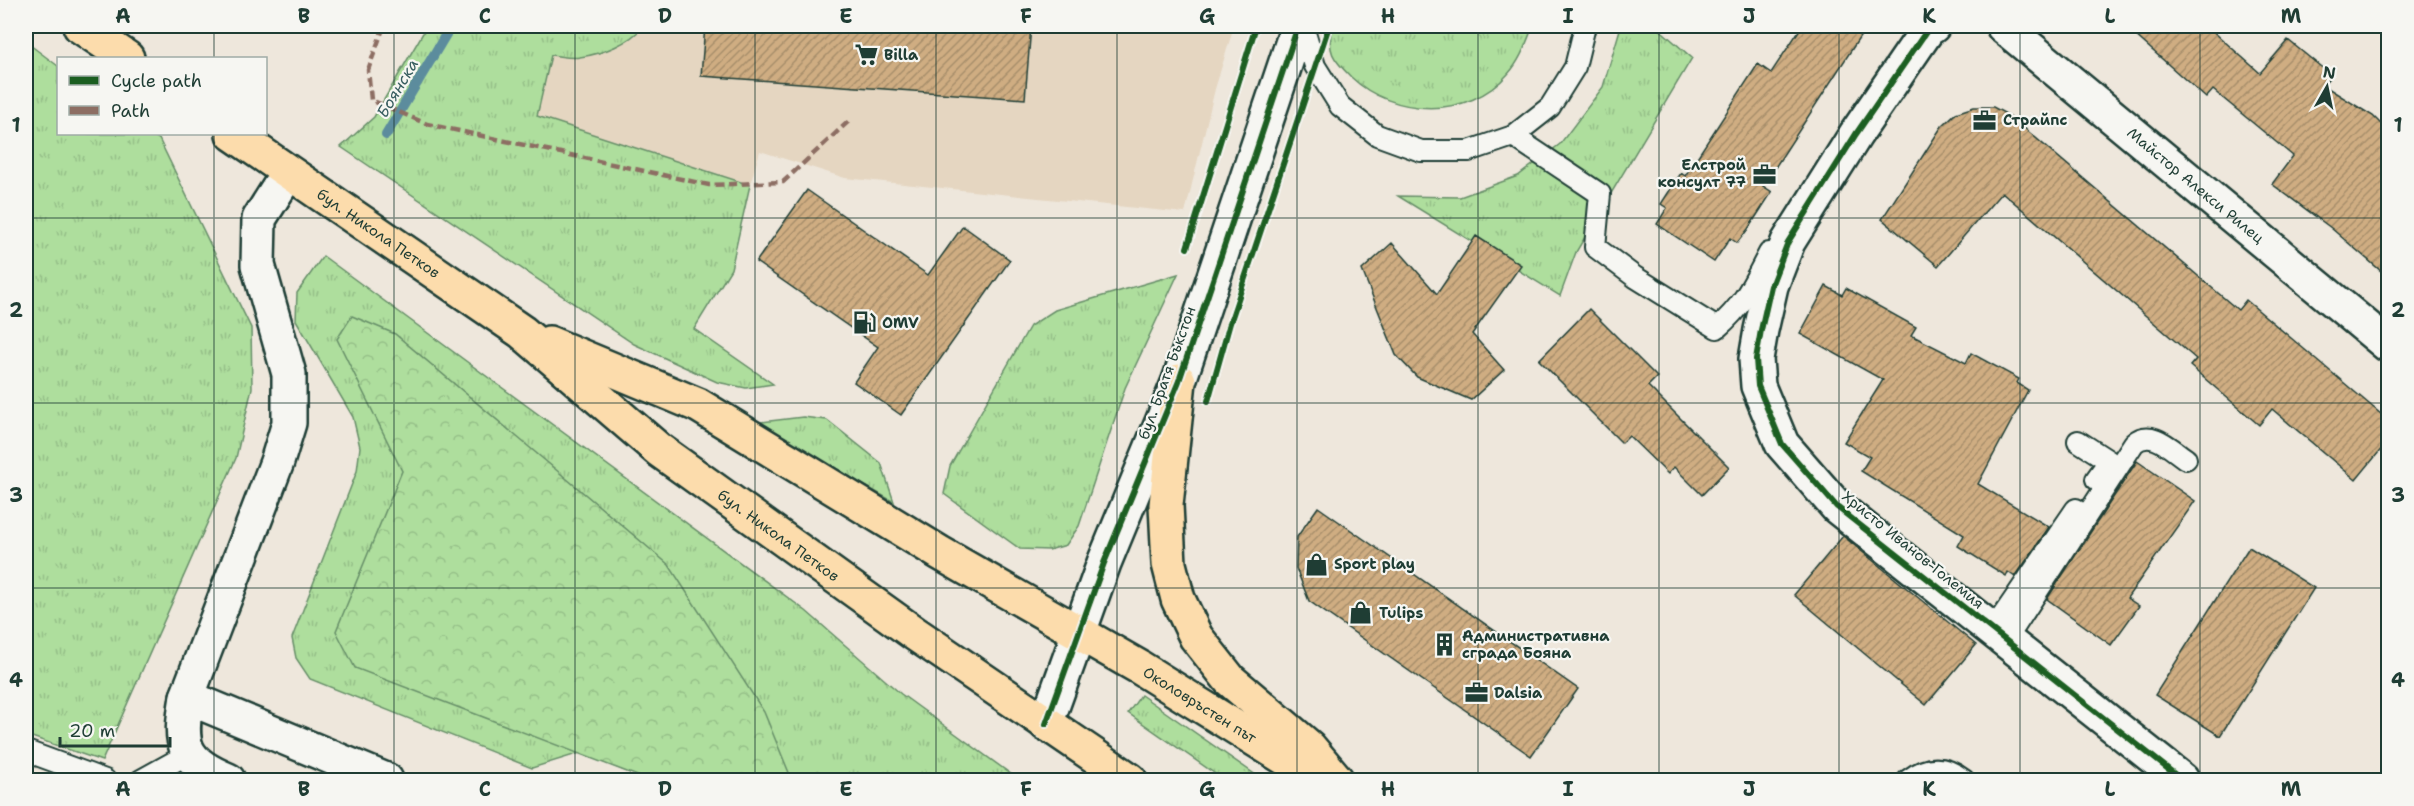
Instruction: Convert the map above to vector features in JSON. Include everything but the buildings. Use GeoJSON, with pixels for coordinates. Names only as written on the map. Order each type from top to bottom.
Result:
{"type":"FeatureCollection","features":[{"type":"Feature","properties":{"kind":"highway"},"geometry":{"type":"LineString","coordinates":[[80,26],[126,57]]}},
{"type":"Feature","properties":{"kind":"highway","name":"бул. Никола Петков"},"geometry":{"type":"LineString","coordinates":[[234,135],[522,332],[659,450],[914,633],[1046,724]]}},
{"type":"Feature","properties":{"kind":"highway","name":"бул. Никола Петков"},"geometry":{"type":"LineString","coordinates":[[522,332],[698,405],[940,553],[1078,631]]}},
{"type":"Feature","properties":{"kind":"highway"},"geometry":{"type":"LineString","coordinates":[[1179,381],[1166,505],[1169,564],[1178,599],[1196,638],[1230,680],[1309,747],[1337,780]]}},
{"type":"Feature","properties":{"kind":"highway","name":"Околовръстен път"},"geometry":{"type":"LineString","coordinates":[[1078,631],[1320,780]]}},
{"type":"Feature","properties":{"kind":"highway"},"geometry":{"type":"LineString","coordinates":[[1046,724],[1130,780]]}},
{"type":"Feature","properties":{"kind":"street","name":"бул. Братя Бъкстон"},"geometry":{"type":"LineString","coordinates":[[1046,724],[1078,631],[1179,381],[1301,26]]}},
{"type":"Feature","properties":{"kind":"street","name":"Христо Иванов-Големия"},"geometry":{"type":"LineString","coordinates":[[1934,26],[1929,29],[1856,134],[1788,242],[1771,286],[1756,359],[1758,386],[1782,444],[1837,507],[2182,780]]}},
{"type":"Feature","properties":{"kind":"street","name":"Майстор Алекси Рилец"},"geometry":{"type":"LineString","coordinates":[[2003,26],[2388,345]]}},
{"type":"Feature","properties":{"kind":"street"},"geometry":{"type":"LineString","coordinates":[[228,780],[209,772],[188,754],[182,728],[187,697],[273,473],[289,423],[288,374],[258,265],[259,219],[288,173]]}},
{"type":"Feature","properties":{"kind":"street"},"geometry":{"type":"LineString","coordinates":[[187,697],[386,780]]}},
{"type":"Feature","properties":{"kind":"lane"},"geometry":{"type":"LineString","coordinates":[[1301,26],[1315,66],[1340,106],[1377,135],[1421,151],[1469,151],[1513,136],[1550,106],[1575,67],[1585,26]]}},
{"type":"Feature","properties":{"kind":"lane"},"geometry":{"type":"LineString","coordinates":[[1513,136],[1600,194],[1595,247],[1635,277],[1717,328],[1735,313],[1771,250],[1788,242]]}},
{"type":"Feature","properties":{"kind":"lane"},"geometry":{"type":"LineString","coordinates":[[1999,635],[2134,443],[2141,437],[2151,436],[2186,459]]}},
{"type":"Feature","properties":{"kind":"lane"},"geometry":{"type":"LineString","coordinates":[[1999,635],[2109,461],[2078,441]]}},
{"type":"Feature","properties":{"kind":"lane"},"geometry":{"type":"LineString","coordinates":[[26,751],[105,780]]}},
{"type":"Feature","properties":{"kind":"lane"},"geometry":{"type":"LineString","coordinates":[[141,780],[188,754]]}},
{"type":"Feature","properties":{"kind":"lane"},"geometry":{"type":"LineString","coordinates":[[1908,780],[1919,771],[1940,768],[1964,780]]}},
{"type":"Feature","properties":{"kind":"shaded area"},"geometry":{"type":"Polygon","coordinates":[[[644,26],[1234,26],[1215,89],[1185,213],[845,178],[760,151],[750,185],[537,116],[551,55],[579,58],[607,50],[635,36],[644,26]]]}},
{"type":"Feature","properties":{"kind":"green space"},"geometry":{"type":"Polygon","coordinates":[[[427,26],[644,26],[631,38],[615,47],[589,56],[573,58],[551,55],[537,116],[750,185],[731,269],[694,329],[773,384],[746,388],[717,382],[634,344],[341,147],[374,117],[427,26]]]}},
{"type":"Feature","properties":{"kind":"green space"},"geometry":{"type":"Polygon","coordinates":[[[1333,26],[1533,26],[1516,63],[1508,74],[1491,89],[1472,100],[1452,106],[1430,108],[1409,106],[1388,100],[1368,90],[1351,77],[1333,54],[1330,42],[1333,26]]]}},
{"type":"Feature","properties":{"kind":"green space"},"geometry":{"type":"Polygon","coordinates":[[[1621,26],[1656,26],[1692,58],[1576,252],[1560,296],[1398,196],[1460,197],[1518,176],[1560,144],[1603,87],[1621,26]]]}},
{"type":"Feature","properties":{"kind":"green space"},"geometry":{"type":"Polygon","coordinates":[[[26,42],[57,65],[57,135],[153,135],[159,139],[251,328],[252,388],[236,458],[102,761],[26,735],[26,42]]]}},
{"type":"Feature","properties":{"kind":"green space"},"geometry":{"type":"Polygon","coordinates":[[[323,256],[806,611],[901,694],[1019,780],[648,780],[580,753],[532,768],[310,679],[296,658],[292,638],[357,471],[360,447],[353,417],[296,320],[297,293],[323,256]]]}},
{"type":"Feature","properties":{"kind":"green space"},"geometry":{"type":"Polygon","coordinates":[[[1178,274],[1125,388],[1079,526],[1066,545],[1049,550],[1020,549],[944,494],[950,466],[1030,326],[1055,310],[1178,274]]]}},
{"type":"Feature","properties":{"kind":"green space"},"geometry":{"type":"Polygon","coordinates":[[[352,316],[395,334],[669,565],[764,712],[792,780],[648,780],[355,668],[336,631],[402,471],[337,339],[352,316]]]}},
{"type":"Feature","properties":{"kind":"green space"},"geometry":{"type":"Polygon","coordinates":[[[803,417],[827,420],[881,463],[894,502],[752,423],[803,417]]]}},
{"type":"Feature","properties":{"kind":"green space"},"geometry":{"type":"Polygon","coordinates":[[[1141,695],[1263,780],[1224,780],[1128,713],[1141,695]]]}},
{"type":"Feature","properties":{"kind":"waterway","name":"Боянска"},"geometry":{"type":"LineString","coordinates":[[386,135],[451,26]]}},
{"type":"Feature","properties":{"kind":"marked path"},"geometry":{"type":"LineString","coordinates":[[384,26],[368,70],[371,100],[427,124],[709,185],[783,182],[850,120]]}},
{"type":"Feature","properties":{"kind":"cycle path"},"geometry":{"type":"LineString","coordinates":[[1187,248],[1256,26]]}},
{"type":"Feature","properties":{"kind":"cycle path"},"geometry":{"type":"LineString","coordinates":[[1046,724],[1104,563],[1179,381],[1298,26]]}},
{"type":"Feature","properties":{"kind":"cycle path"},"geometry":{"type":"LineString","coordinates":[[1208,401],[1230,323],[1329,26]]}},
{"type":"Feature","properties":{"kind":"cycle path"},"geometry":{"type":"LineString","coordinates":[[1933,26],[1928,29],[1856,134],[1788,242],[1771,286],[1761,330],[1756,359],[1758,386],[1782,444],[1837,507],[2182,780]]}},
{"type":"Feature","properties":{"kind":"place","name":"Billa"},"geometry":{"type":"Point","coordinates":[866,55]}},
{"type":"Feature","properties":{"kind":"place","name":"Страйпс"},"geometry":{"type":"Point","coordinates":[1985,120]}},
{"type":"Feature","properties":{"kind":"place","name":"Елстрой консулт 77"},"geometry":{"type":"Point","coordinates":[1764,174]}},
{"type":"Feature","properties":{"kind":"place","name":"OMV"},"geometry":{"type":"Point","coordinates":[864,323]}},
{"type":"Feature","properties":{"kind":"place","name":"Sport play"},"geometry":{"type":"Point","coordinates":[1316,564]}},
{"type":"Feature","properties":{"kind":"place","name":"Tulips"},"geometry":{"type":"Point","coordinates":[1361,613]}},
{"type":"Feature","properties":{"kind":"place","name":"Административна сграда Бояна"},"geometry":{"type":"Point","coordinates":[1444,645]}},
{"type":"Feature","properties":{"kind":"place","name":"Dalsia"},"geometry":{"type":"Point","coordinates":[1476,693]}}]}
